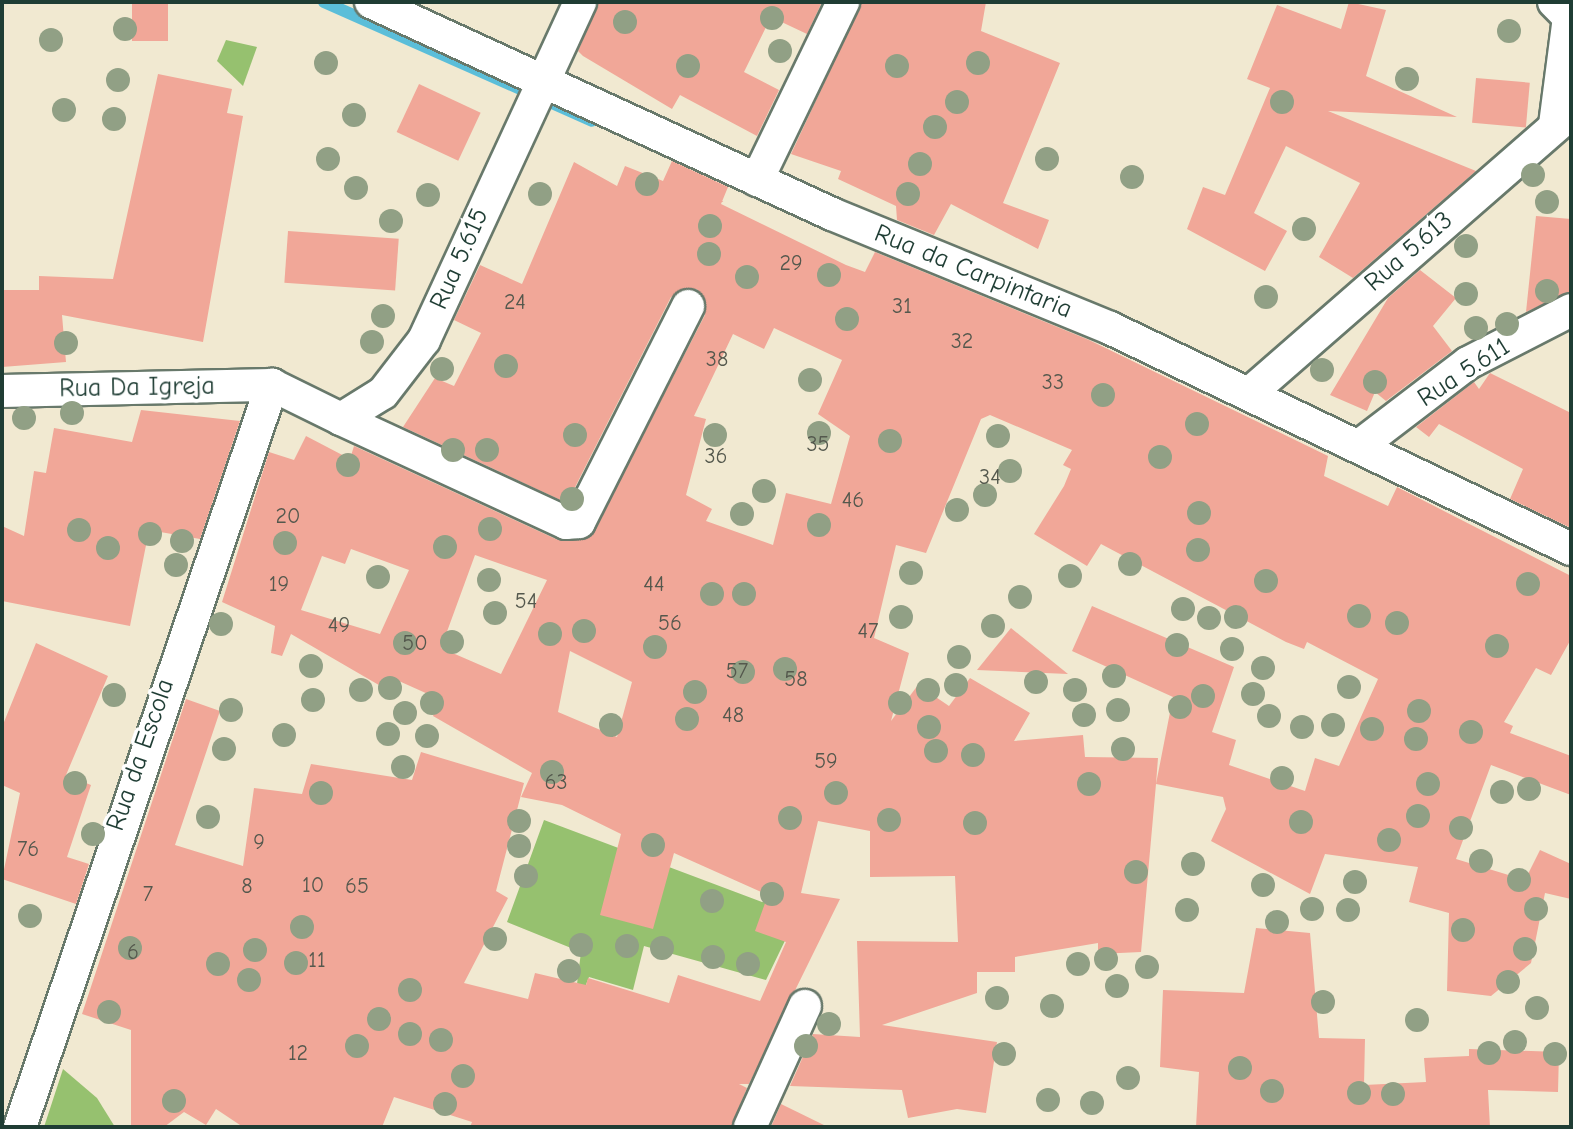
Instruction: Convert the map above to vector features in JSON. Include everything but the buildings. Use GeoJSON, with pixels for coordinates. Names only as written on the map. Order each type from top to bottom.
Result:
{"type":"FeatureCollection","features":[{"type":"Feature","properties":{"kind":"street","name":"Rua da Carpintaria"},"geometry":{"type":"LineString","coordinates":[[371,2],[757,180],[1362,444],[1571,549]]}},
{"type":"Feature","properties":{"kind":"street","name":"Rua 5.615"},"geometry":{"type":"LineString","coordinates":[[341,419],[383,393],[424,340],[580,2]]}},
{"type":"Feature","properties":{"kind":"street"},"geometry":{"type":"LineString","coordinates":[[757,180],[843,2]]}},
{"type":"Feature","properties":{"kind":"street"},"geometry":{"type":"LineString","coordinates":[[1554,2],[1569,17],[1563,119]]}},
{"type":"Feature","properties":{"kind":"street","name":"Rua 5.613"},"geometry":{"type":"LineString","coordinates":[[1250,393],[1563,119]]}},
{"type":"Feature","properties":{"kind":"street"},"geometry":{"type":"LineString","coordinates":[[272,385],[566,523],[579,522],[688,306]]}},
{"type":"Feature","properties":{"kind":"street","name":"Rua 5.611"},"geometry":{"type":"LineString","coordinates":[[1362,444],[1468,363],[1571,310]]}},
{"type":"Feature","properties":{"kind":"street","name":"Rua Da Igreja"},"geometry":{"type":"LineString","coordinates":[[2,391],[272,385]]}},
{"type":"Feature","properties":{"kind":"street","name":"Rua da Escola"},"geometry":{"type":"LineString","coordinates":[[20,1127],[272,385]]}},
{"type":"Feature","properties":{"kind":"street"},"geometry":{"type":"LineString","coordinates":[[750,1127],[805,1006]]}},
{"type":"Feature","properties":{"kind":"green space"},"geometry":{"type":"Polygon","coordinates":[[[226,40],[257,47],[243,86],[217,61],[226,40]]]}},
{"type":"Feature","properties":{"kind":"green space"},"geometry":{"type":"Polygon","coordinates":[[[544,820],[762,902],[806,897],[766,980],[644,946],[633,990],[589,977],[585,987],[577,984],[581,952],[507,922],[544,820]]]}},
{"type":"Feature","properties":{"kind":"green space"},"geometry":{"type":"Polygon","coordinates":[[[63,1069],[97,1098],[115,1127],[44,1127],[63,1069]]]}},
{"type":"Feature","properties":{"kind":"waterway"},"geometry":{"type":"LineString","coordinates":[[324,2],[592,121]]}}]}
